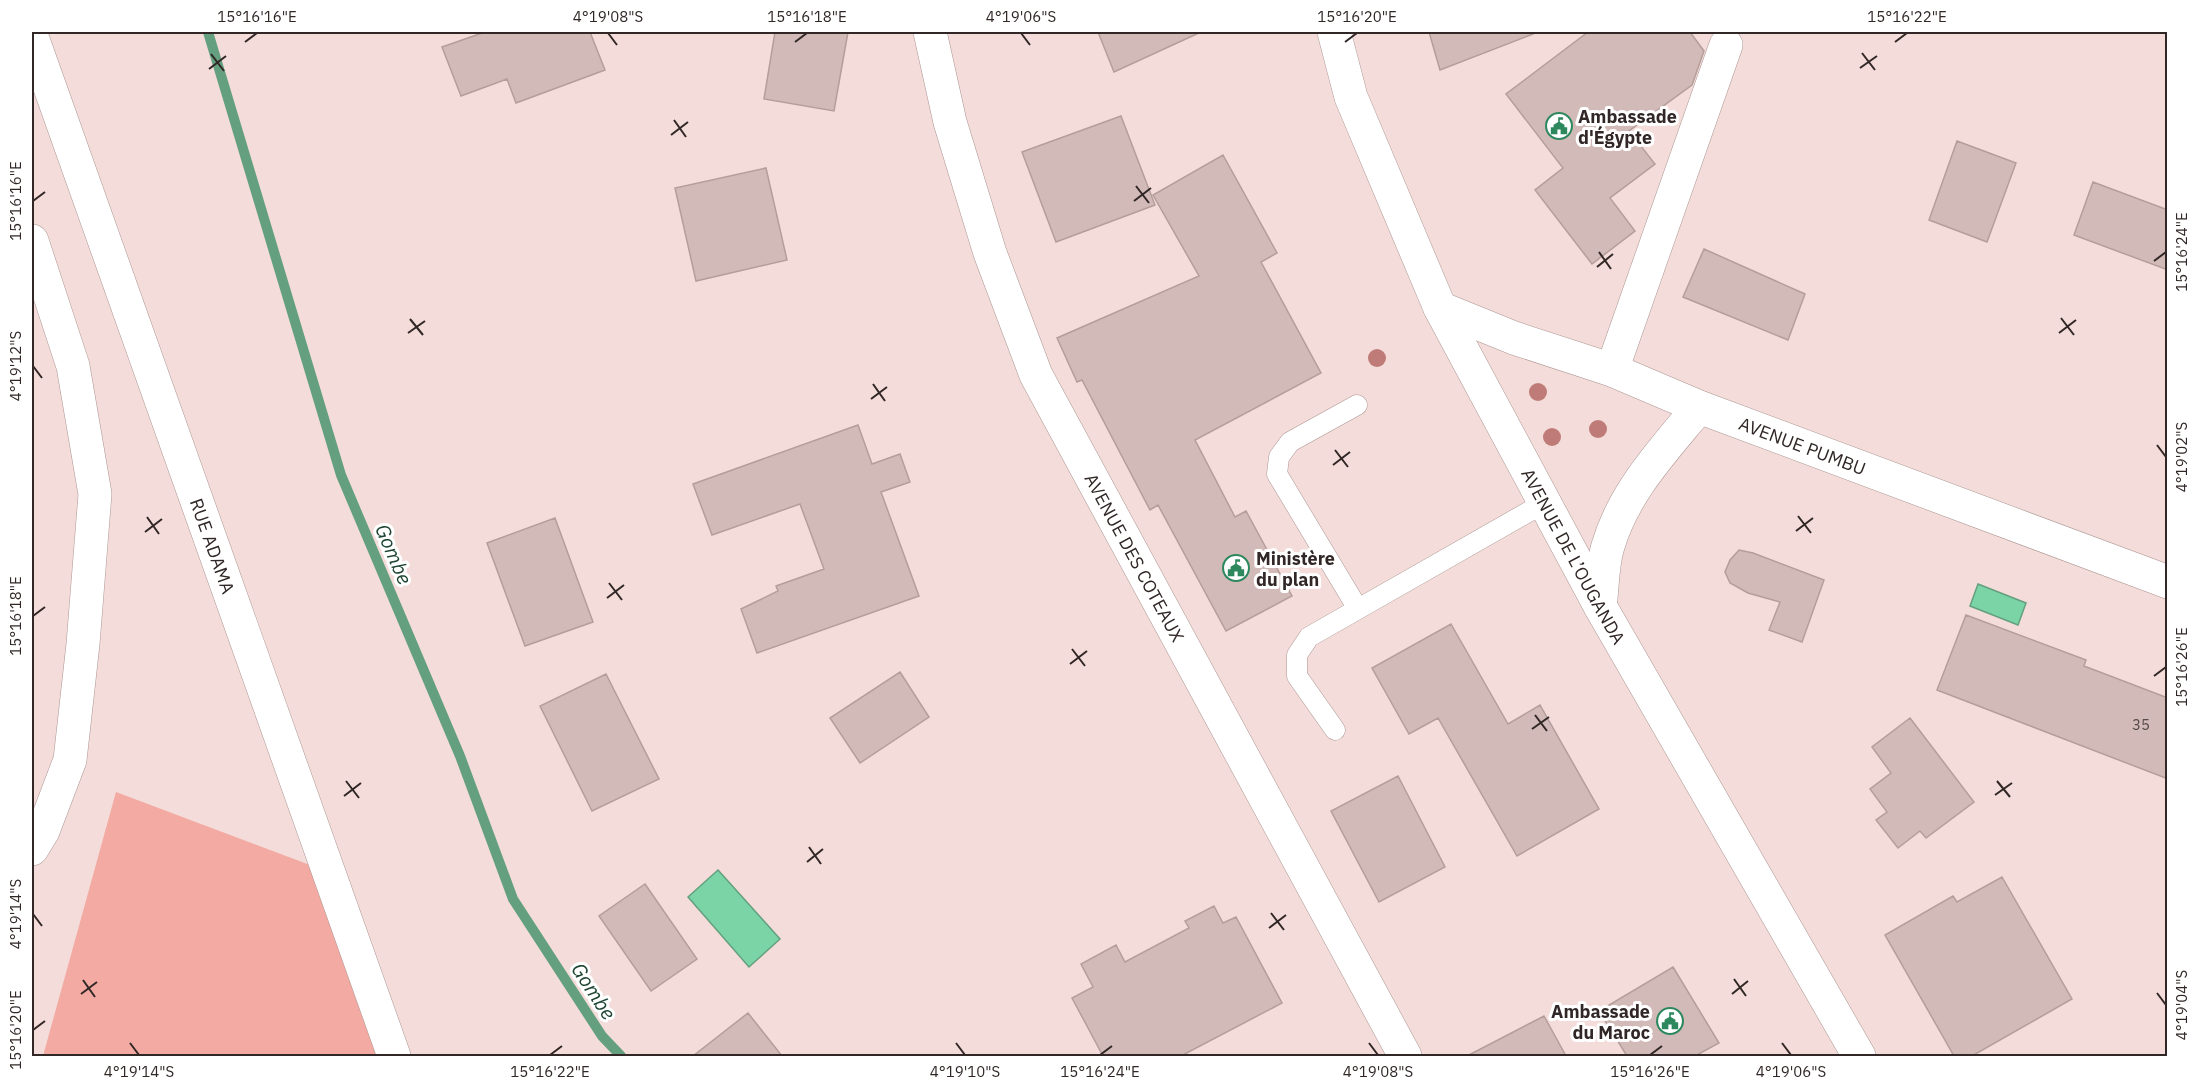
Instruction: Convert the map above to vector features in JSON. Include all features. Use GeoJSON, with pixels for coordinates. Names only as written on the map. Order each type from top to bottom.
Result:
{"type":"FeatureCollection","features":[{"type":"Feature","properties":{"kind":"street","name":"AVENUE DES COTEAUX"},"geometry":{"type":"LineString","coordinates":[[930,32],[950,122],[990,254],[1036,375],[1405,1056]]}},
{"type":"Feature","properties":{"kind":"street","name":"AVENUE DE L’OUGANDA"},"geometry":{"type":"LineString","coordinates":[[1334,32],[1351,97],[1440,308],[1600,606],[1859,1056]]}},
{"type":"Feature","properties":{"kind":"street","name":"RUE ADAMA"},"geometry":{"type":"LineString","coordinates":[[32,37],[393,1056]]}},
{"type":"Feature","properties":{"kind":"street"},"geometry":{"type":"LineString","coordinates":[[1612,370],[1726,45]]}},
{"type":"Feature","properties":{"kind":"street"},"geometry":{"type":"LineString","coordinates":[[32,241],[73,366],[95,494],[70,760],[43,831],[32,849]]}},
{"type":"Feature","properties":{"kind":"street","name":"AVENUE PUMBU"},"geometry":{"type":"LineString","coordinates":[[1440,308],[1514,338],[1612,370],[1699,407],[2168,582]]}},
{"type":"Feature","properties":{"kind":"street"},"geometry":{"type":"LineString","coordinates":[[1600,606],[1607,547],[1626,503],[1646,471],[1699,407]]}},
{"type":"Feature","properties":{"kind":"lane"},"geometry":{"type":"LineString","coordinates":[[1357,405],[1290,442],[1279,457],[1277,474],[1358,609]]}},
{"type":"Feature","properties":{"kind":"lane"},"geometry":{"type":"LineString","coordinates":[[1335,730],[1297,676],[1297,655],[1309,637],[1544,503]]}},
{"type":"Feature","properties":{"kind":"shaded area"},"geometry":{"type":"Polygon","coordinates":[[[1978,584],[2026,603],[2018,625],[1970,606],[1978,584]]]}},
{"type":"Feature","properties":{"kind":"shaded area"},"geometry":{"type":"Polygon","coordinates":[[[116,792],[318,868],[380,1056],[43,1056],[116,792]]]}},
{"type":"Feature","properties":{"kind":"shaded area"},"geometry":{"type":"Polygon","coordinates":[[[718,870],[780,939],[749,967],[688,897],[718,870]]]}},
{"type":"Feature","properties":{"kind":"building"},"geometry":{"type":"Polygon","coordinates":[[[485,32],[590,32],[605,70],[516,103],[507,79],[461,96],[442,47],[485,32]]]}},
{"type":"Feature","properties":{"kind":"building"},"geometry":{"type":"Polygon","coordinates":[[[775,32],[848,32],[834,111],[764,99],[775,32]]]}},
{"type":"Feature","properties":{"kind":"building"},"geometry":{"type":"Polygon","coordinates":[[[1098,32],[1201,32],[1114,72],[1098,32]]]}},
{"type":"Feature","properties":{"kind":"building"},"geometry":{"type":"Polygon","coordinates":[[[1429,32],[1532,32],[1533,34],[1440,70],[1429,32]]]}},
{"type":"Feature","properties":{"kind":"building"},"geometry":{"type":"Polygon","coordinates":[[[1588,32],[1690,32],[1704,51],[1692,85],[1629,131],[1655,164],[1610,198],[1635,231],[1592,264],[1535,190],[1563,168],[1506,94],[1588,32]]]}},
{"type":"Feature","properties":{"kind":"building"},"geometry":{"type":"Polygon","coordinates":[[[1121,116],[1155,205],[1056,242],[1022,152],[1121,116]]]}},
{"type":"Feature","properties":{"kind":"building"},"geometry":{"type":"Polygon","coordinates":[[[1957,141],[2016,163],[1987,242],[1929,220],[1957,141]]]}},
{"type":"Feature","properties":{"kind":"building"},"geometry":{"type":"Polygon","coordinates":[[[1223,155],[1277,253],[1261,262],[1321,373],[1195,440],[1235,517],[1246,511],[1292,596],[1226,631],[1158,505],[1150,510],[1082,380],[1077,382],[1057,338],[1199,276],[1153,195],[1223,155]]]}},
{"type":"Feature","properties":{"kind":"building"},"geometry":{"type":"Polygon","coordinates":[[[766,168],[787,260],[696,281],[675,188],[766,168]]]}},
{"type":"Feature","properties":{"kind":"building"},"geometry":{"type":"Polygon","coordinates":[[[2093,182],[2168,210],[2168,270],[2074,235],[2093,182]]]}},
{"type":"Feature","properties":{"kind":"building"},"geometry":{"type":"Polygon","coordinates":[[[1704,249],[1805,294],[1788,340],[1683,297],[1704,249]]]}},
{"type":"Feature","properties":{"kind":"building"},"geometry":{"type":"Polygon","coordinates":[[[858,425],[872,464],[900,454],[910,482],[881,492],[919,596],[757,653],[741,609],[778,591],[776,586],[824,569],[800,504],[712,535],[693,484],[858,425]]]}},
{"type":"Feature","properties":{"kind":"building"},"geometry":{"type":"Polygon","coordinates":[[[555,518],[593,622],[525,646],[487,543],[555,518]]]}},
{"type":"Feature","properties":{"kind":"building"},"geometry":{"type":"Polygon","coordinates":[[[1739,550],[1753,553],[1824,580],[1802,642],[1769,630],[1780,602],[1748,593],[1730,583],[1725,572],[1730,560],[1739,550]]]}},
{"type":"Feature","properties":{"kind":"building"},"geometry":{"type":"Polygon","coordinates":[[[1966,615],[2086,660],[2084,666],[2168,698],[2168,779],[1937,690],[1966,615]]]}},
{"type":"Feature","properties":{"kind":"building"},"geometry":{"type":"Polygon","coordinates":[[[1451,624],[1508,724],[1540,705],[1599,809],[1517,856],[1438,718],[1409,734],[1372,668],[1451,624]]]}},
{"type":"Feature","properties":{"kind":"building"},"geometry":{"type":"Polygon","coordinates":[[[900,672],[929,717],[860,763],[830,718],[900,672]]]}},
{"type":"Feature","properties":{"kind":"building"},"geometry":{"type":"Polygon","coordinates":[[[606,674],[659,779],[592,811],[540,706],[606,674]]]}},
{"type":"Feature","properties":{"kind":"building"},"geometry":{"type":"Polygon","coordinates":[[[1910,718],[1974,802],[1926,838],[1920,831],[1898,848],[1876,820],[1887,812],[1870,789],[1891,773],[1872,747],[1910,718]]]}},
{"type":"Feature","properties":{"kind":"building"},"geometry":{"type":"Polygon","coordinates":[[[1398,776],[1445,867],[1379,902],[1331,811],[1398,776]]]}},
{"type":"Feature","properties":{"kind":"building"},"geometry":{"type":"Polygon","coordinates":[[[2002,877],[2072,999],[1972,1056],[1954,1056],[1885,935],[1953,896],[1957,902],[2002,877]]]}},
{"type":"Feature","properties":{"kind":"building"},"geometry":{"type":"Polygon","coordinates":[[[645,884],[697,959],[651,991],[599,916],[645,884]]]}},
{"type":"Feature","properties":{"kind":"building"},"geometry":{"type":"Polygon","coordinates":[[[1214,906],[1223,923],[1236,917],[1282,1003],[1181,1056],[1103,1056],[1072,998],[1093,987],[1081,964],[1116,945],[1125,962],[1189,928],[1185,921],[1214,906]]]}},
{"type":"Feature","properties":{"kind":"building"},"geometry":{"type":"Polygon","coordinates":[[[1673,967],[1719,1043],[1695,1056],[1627,1056],[1599,1011],[1673,967]]]}},
{"type":"Feature","properties":{"kind":"building"},"geometry":{"type":"Polygon","coordinates":[[[748,1013],[782,1056],[693,1056],[748,1013]]]}},
{"type":"Feature","properties":{"kind":"building"},"geometry":{"type":"Polygon","coordinates":[[[1544,1016],[1566,1056],[1467,1056],[1544,1016]]]}},
{"type":"Feature","properties":{"kind":"waterway","name":"Gombe"},"geometry":{"type":"LineString","coordinates":[[208,32],[341,475],[460,756],[513,899],[602,1036],[621,1056]]}},
{"type":"Feature","properties":{"kind":"place","name":"Ambassade d'Égypte"},"geometry":{"type":"Point","coordinates":[1559,126]}},
{"type":"Feature","properties":{"kind":"place","name":"Ministère du plan"},"geometry":{"type":"Point","coordinates":[1236,568]}},
{"type":"Feature","properties":{"kind":"place","name":"Ambassade du Maroc"},"geometry":{"type":"Point","coordinates":[1670,1021]}}]}
